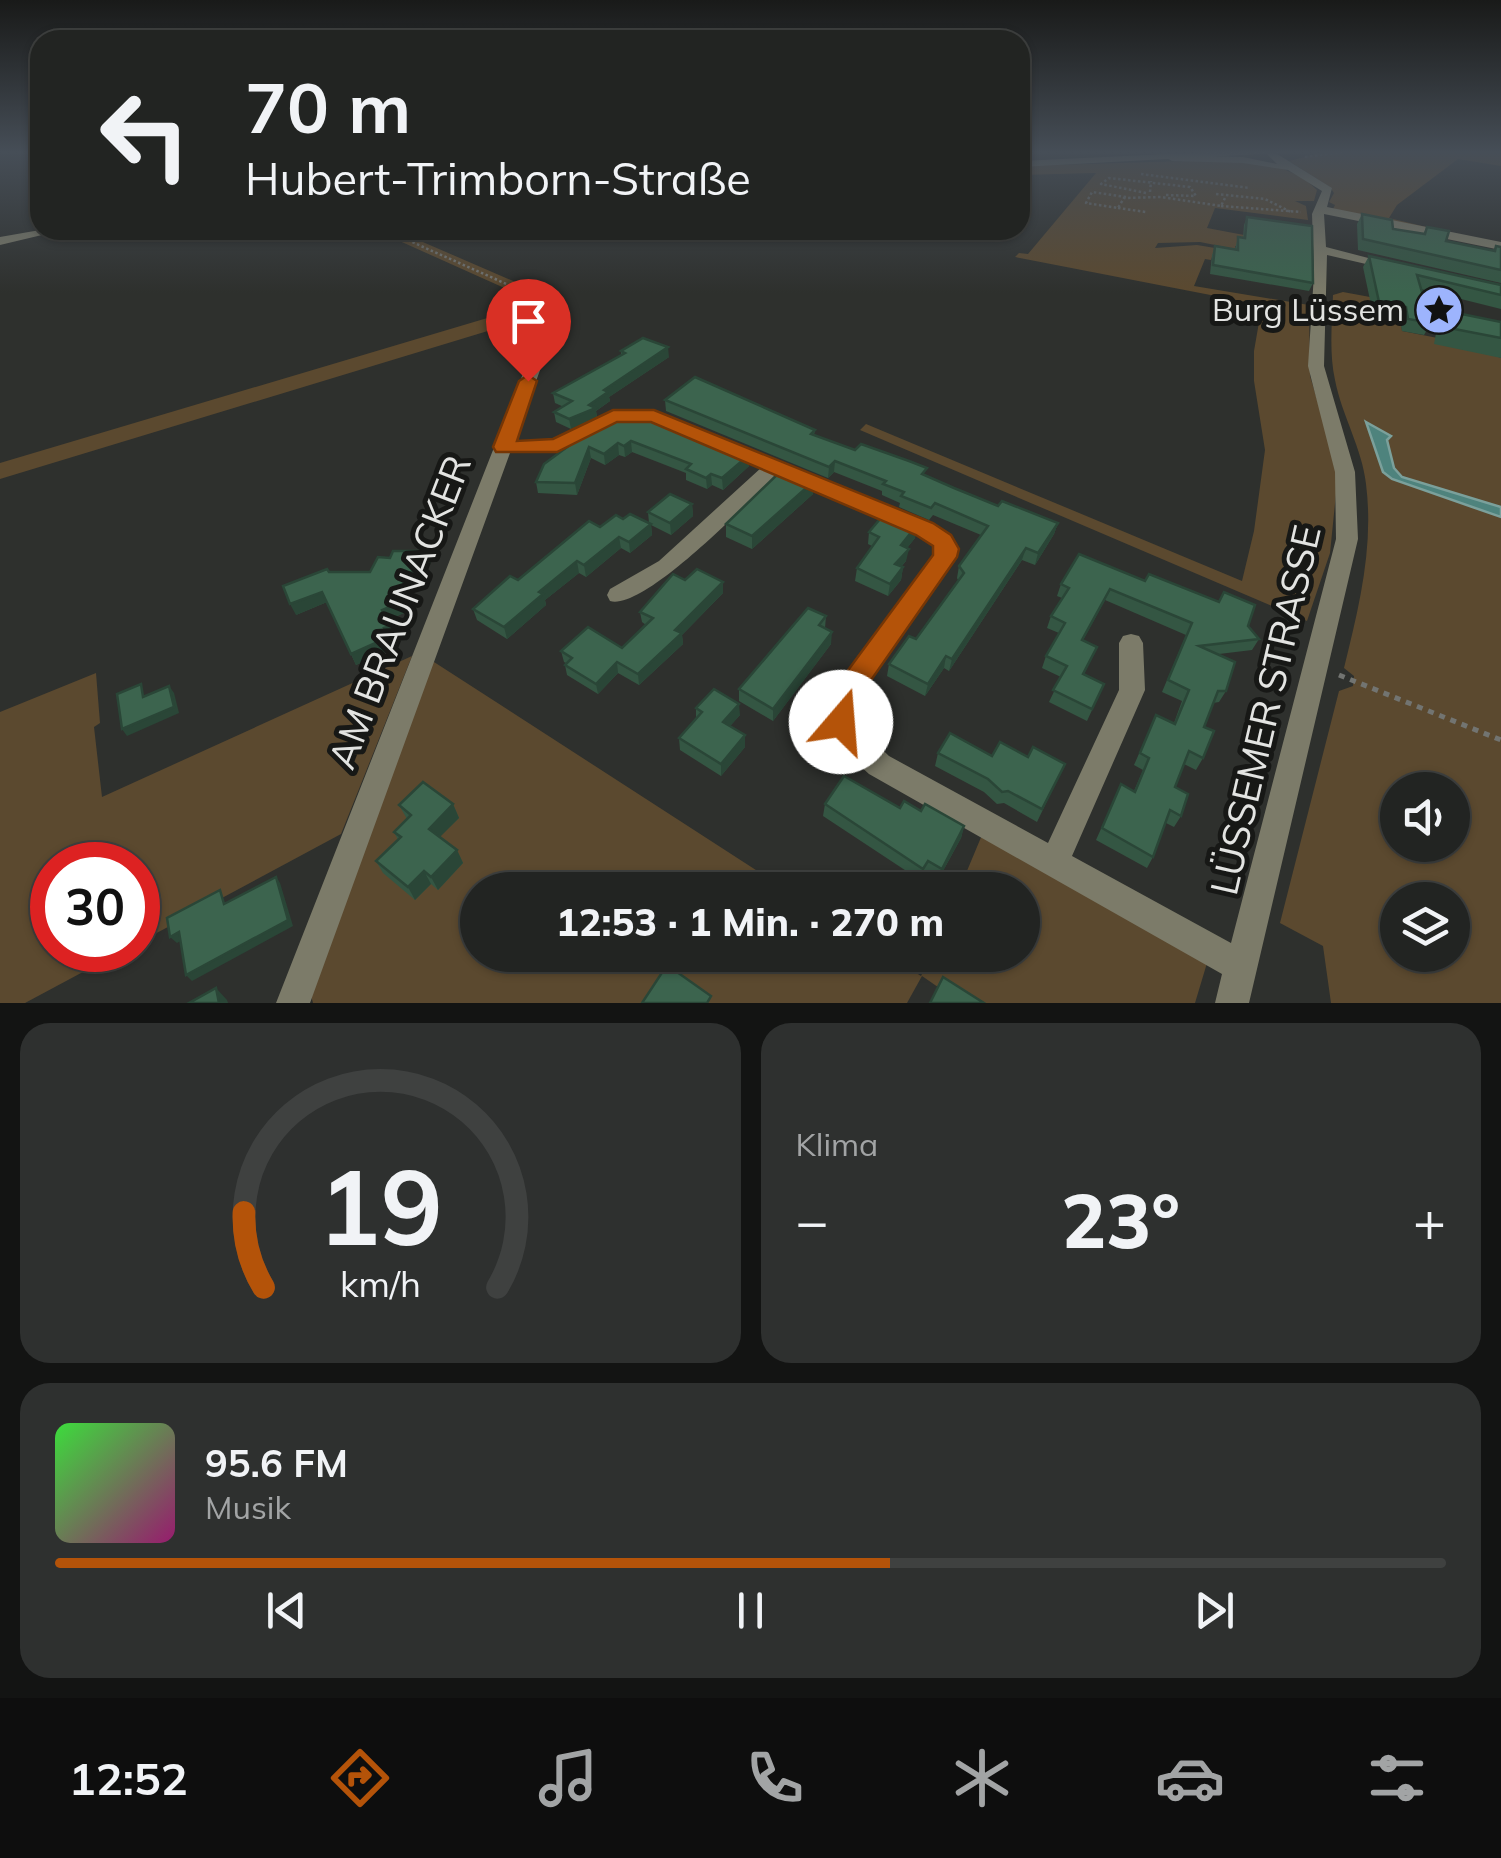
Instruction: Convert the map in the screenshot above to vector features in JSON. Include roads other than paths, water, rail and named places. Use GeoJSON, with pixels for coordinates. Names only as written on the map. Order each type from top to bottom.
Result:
{"type":"FeatureCollection","features":[{"type":"Feature","properties":{"kind":"street"},"geometry":{"type":"LineString","coordinates":[[1321,199],[1501,246]]}},
{"type":"Feature","properties":{"kind":"street","name":"LÜSSEMER STRASSE"},"geometry":{"type":"LineString","coordinates":[[1232,1003],[1336,593],[1348,516],[1345,472],[1316,366],[1322,202]]}},
{"type":"Feature","properties":{"kind":"street"},"geometry":{"type":"LineString","coordinates":[[0,241],[30,235]]}},
{"type":"Feature","properties":{"kind":"street"},"geometry":{"type":"LineString","coordinates":[[1321,250],[1406,269]]}},
{"type":"Feature","properties":{"kind":"street","name":"AM BRAUNACKER"},"geometry":{"type":"LineString","coordinates":[[292,1003],[552,315]]}},
{"type":"Feature","properties":{"kind":"street"},"geometry":{"type":"LineString","coordinates":[[504,447],[557,446],[606,418],[634,413],[659,417],[932,532],[947,549],[840,700],[841,722],[853,744],[879,765],[1242,966]]}},
{"type":"Feature","properties":{"kind":"street"},"geometry":{"type":"LineString","coordinates":[[618,595],[667,566],[775,466]]}},
{"type":"Feature","properties":{"kind":"street"},"geometry":{"type":"LineString","coordinates":[[1055,861],[1132,690],[1131,643]]}},
{"type":"Feature","properties":{"kind":"water"},"geometry":{"type":"Polygon","coordinates":[[[1366,422],[1391,436],[1387,440],[1394,468],[1402,477],[1501,507],[1501,517],[1392,479],[1383,472],[1366,422]]]}},
{"type":"Feature","properties":{"kind":"place","name":"Burg Lüssem"},"geometry":{"type":"Point","coordinates":[1439,310]}}]}
